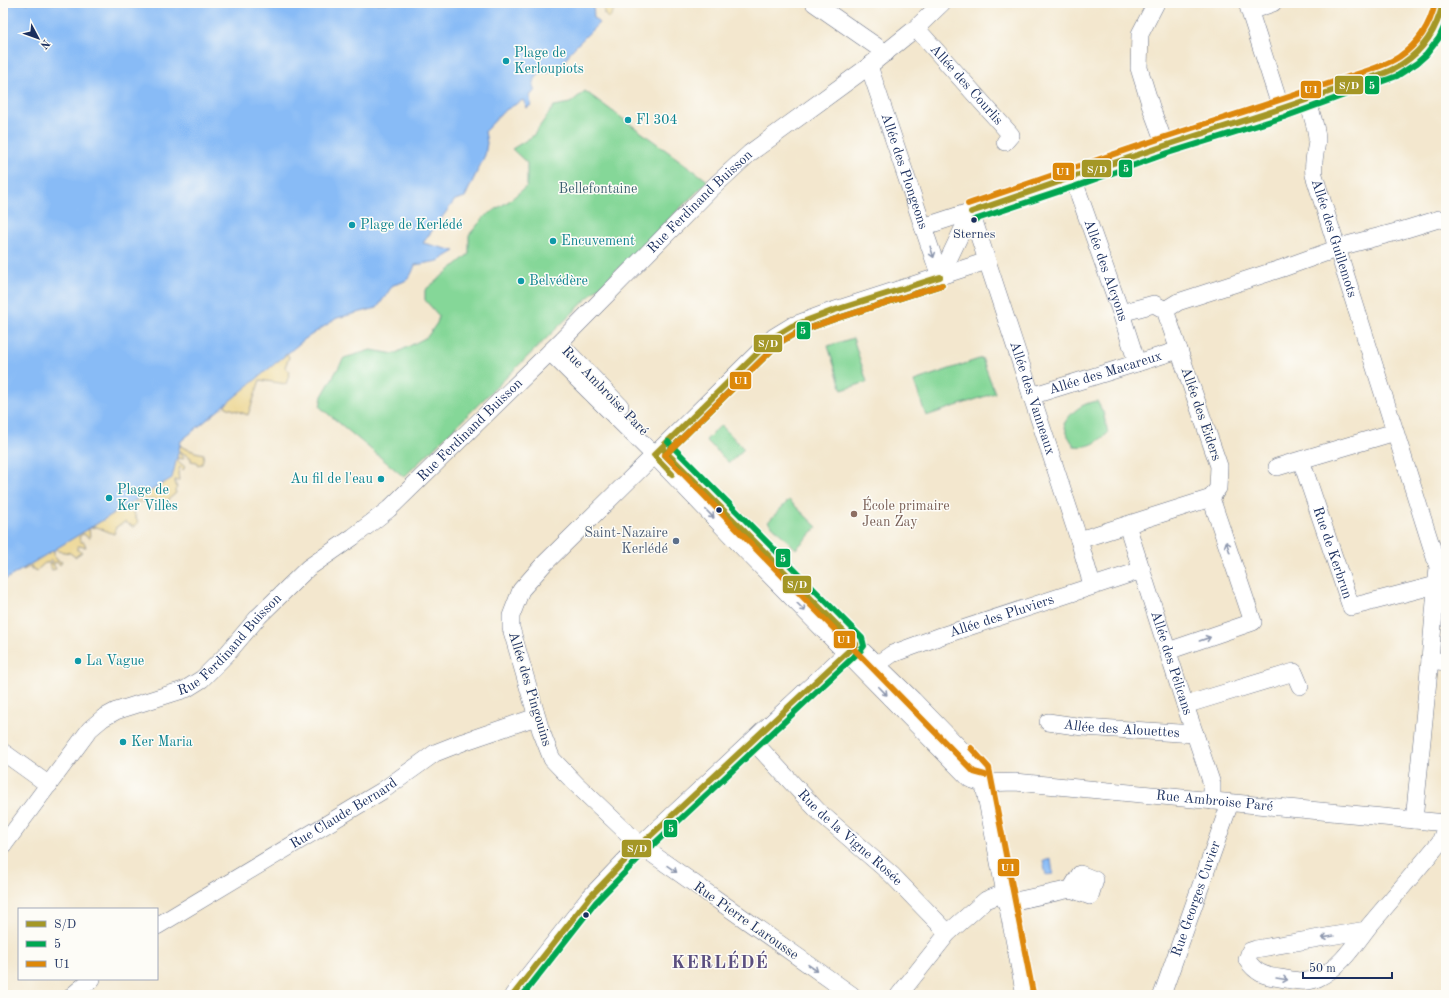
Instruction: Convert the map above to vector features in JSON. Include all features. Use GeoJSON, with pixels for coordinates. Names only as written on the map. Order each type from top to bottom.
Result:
{"type":"FeatureCollection","features":[{"type":"Feature","properties":{"kind":"street"},"geometry":{"type":"LineString","coordinates":[[814,3],[886,53]]}},
{"type":"Feature","properties":{"kind":"street","name":"Rue Ferdinand Buisson"},"geometry":{"type":"LineString","coordinates":[[3,846],[90,730],[103,718],[116,711],[186,689],[202,679],[226,655],[259,616],[308,568],[353,537],[389,509],[554,348],[710,190],[750,153],[886,53],[916,28],[942,3]]}},
{"type":"Feature","properties":{"kind":"street"},"geometry":{"type":"LineString","coordinates":[[1156,3],[1140,34],[1139,68],[1165,145]]}},
{"type":"Feature","properties":{"kind":"street"},"geometry":{"type":"LineString","coordinates":[[1273,3],[1249,7],[1281,109]]}},
{"type":"Feature","properties":{"kind":"street"},"geometry":{"type":"LineString","coordinates":[[923,227],[1074,178],[1165,145],[1281,109],[1394,69],[1406,62],[1434,33],[1443,3]]}},
{"type":"Feature","properties":{"kind":"street","name":"Allée des Courlis"},"geometry":{"type":"LineString","coordinates":[[916,28],[1012,135],[1005,142]]}},
{"type":"Feature","properties":{"kind":"street","name":"Allée des Plongeons"},"geometry":{"type":"LineString","coordinates":[[869,66],[940,277]]}},
{"type":"Feature","properties":{"kind":"street","name":"Allée des Guillemots"},"geometry":{"type":"LineString","coordinates":[[1307,100],[1316,131],[1316,148],[1313,167],[1314,175],[1395,432]]}},
{"type":"Feature","properties":{"kind":"street","name":"Allée des Alcyons"},"geometry":{"type":"LineString","coordinates":[[1074,178],[1137,363]]}},
{"type":"Feature","properties":{"kind":"street"},"geometry":{"type":"LineString","coordinates":[[940,277],[971,212]]}},
{"type":"Feature","properties":{"kind":"street","name":"Allée des Vanneaux"},"geometry":{"type":"LineString","coordinates":[[971,212],[1079,540],[1092,585]]}},
{"type":"Feature","properties":{"kind":"street"},"geometry":{"type":"LineString","coordinates":[[1121,313],[1154,304],[1165,310],[1178,302],[1337,250],[1347,245],[1443,220]]}},
{"type":"Feature","properties":{"kind":"street","name":"Allée des Pingouins"},"geometry":{"type":"LineString","coordinates":[[640,846],[552,759],[536,717],[511,628],[511,616],[521,590],[557,549],[774,337],[792,326],[987,261]]}},
{"type":"Feature","properties":{"kind":"street","name":"Allée des Eiders"},"geometry":{"type":"LineString","coordinates":[[1165,310],[1219,466],[1218,488],[1212,498]]}},
{"type":"Feature","properties":{"kind":"street","name":"Rue Ambroise Paré"},"geometry":{"type":"LineString","coordinates":[[554,348],[872,670],[913,700],[981,770],[982,783],[1014,782],[1446,823]]}},
{"type":"Feature","properties":{"kind":"street","name":"Allée des Macareux"},"geometry":{"type":"LineString","coordinates":[[1032,396],[1179,350]]}},
{"type":"Feature","properties":{"kind":"street"},"geometry":{"type":"LineString","coordinates":[[1277,467],[1395,432],[1438,567],[1436,584],[1438,661],[1414,820]]}},
{"type":"Feature","properties":{"kind":"street","name":"Rue de Kerbrun"},"geometry":{"type":"LineString","coordinates":[[1302,460],[1351,607],[1436,584]]}},
{"type":"Feature","properties":{"kind":"street"},"geometry":{"type":"LineString","coordinates":[[1079,540],[1212,498],[1253,622],[1168,652]]}},
{"type":"Feature","properties":{"kind":"street","name":"Allée des Pélicans"},"geometry":{"type":"LineString","coordinates":[[1127,525],[1212,784],[1212,801]]}},
{"type":"Feature","properties":{"kind":"street","name":"Allée des Pluviers"},"geometry":{"type":"LineString","coordinates":[[872,670],[892,654],[1092,585],[1142,570]]}},
{"type":"Feature","properties":{"kind":"street"},"geometry":{"type":"LineString","coordinates":[[513,995],[590,897],[633,852],[851,648]]}},
{"type":"Feature","properties":{"kind":"street"},"geometry":{"type":"LineString","coordinates":[[1185,705],[1294,672],[1300,686]]}},
{"type":"Feature","properties":{"kind":"street","name":"Rue Claude Bernard"},"geometry":{"type":"LineString","coordinates":[[158,925],[382,791],[435,753],[536,717]]}},
{"type":"Feature","properties":{"kind":"street","name":"Allée des Alouettes"},"geometry":{"type":"LineString","coordinates":[[1048,722],[1083,727],[1195,734]]}},
{"type":"Feature","properties":{"kind":"street","name":"Rue de la Vigne Rosée"},"geometry":{"type":"LineString","coordinates":[[753,741],[818,811],[892,875],[948,933]]}},
{"type":"Feature","properties":{"kind":"street"},"geometry":{"type":"LineString","coordinates":[[3,752],[49,785]]}},
{"type":"Feature","properties":{"kind":"street"},"geometry":{"type":"LineString","coordinates":[[982,783],[988,804],[1025,995]]}},
{"type":"Feature","properties":{"kind":"street","name":"Rue Georges Cuvier"},"geometry":{"type":"LineString","coordinates":[[1162,995],[1230,803]]}},
{"type":"Feature","properties":{"kind":"street"},"geometry":{"type":"LineString","coordinates":[[1366,930],[1256,949],[1250,951],[1247,960],[1251,966],[1263,976],[1304,982],[1318,978],[1329,971],[1342,959],[1440,842],[1446,827]]}},
{"type":"Feature","properties":{"kind":"street","name":"Rue Pierre Larousse"},"geometry":{"type":"LineString","coordinates":[[640,846],[852,995]]}},
{"type":"Feature","properties":{"kind":"street"},"geometry":{"type":"LineString","coordinates":[[898,995],[948,933],[986,900],[1072,889]]}},
{"type":"Feature","properties":{"kind":"street"},"geometry":{"type":"LineString","coordinates":[[73,995],[91,980]]}},
{"type":"Feature","properties":{"kind":"green space","name":"Bellefontaine"},"geometry":{"type":"Polygon","coordinates":[[[585,91],[708,181],[404,477],[320,407],[322,396],[344,358],[371,350],[394,354],[427,337],[437,323],[439,316],[425,300],[425,290],[469,254],[469,235],[485,216],[509,201],[527,186],[527,163],[512,149],[533,136],[554,106],[570,103],[585,91]]]}},
{"type":"Feature","properties":{"kind":"green space"},"geometry":{"type":"Polygon","coordinates":[[[853,338],[867,382],[842,390],[828,346],[853,338]]]}},
{"type":"Feature","properties":{"kind":"green space"},"geometry":{"type":"Polygon","coordinates":[[[982,358],[995,393],[926,416],[914,381],[982,358]]]}},
{"type":"Feature","properties":{"kind":"green space"},"geometry":{"type":"Polygon","coordinates":[[[1097,401],[1103,412],[1108,433],[1100,440],[1092,444],[1074,446],[1068,436],[1064,424],[1070,416],[1082,406],[1097,401]]]}},
{"type":"Feature","properties":{"kind":"green space"},"geometry":{"type":"Polygon","coordinates":[[[721,425],[744,449],[729,463],[706,440],[721,425]]]}},
{"type":"Feature","properties":{"kind":"green space"},"geometry":{"type":"Polygon","coordinates":[[[789,500],[817,527],[796,549],[768,522],[789,500]]]}},
{"type":"Feature","properties":{"kind":"sand","name":"Plage de Kerloupiots"},"geometry":{"type":"Polygon","coordinates":[[[604,3],[613,3],[615,8],[609,19],[604,14],[604,3]]]}},
{"type":"Feature","properties":{"kind":"sand"},"geometry":{"type":"Polygon","coordinates":[[[287,354],[289,357],[285,367],[290,372],[286,384],[260,380],[248,415],[226,407],[223,399],[287,354]]]}},
{"type":"Feature","properties":{"kind":"sand","name":"Plage de Ker Villès"},"geometry":{"type":"Polygon","coordinates":[[[178,441],[182,447],[204,454],[202,464],[197,465],[197,462],[191,461],[191,458],[179,451],[184,457],[183,459],[178,458],[178,461],[185,467],[183,470],[180,467],[178,473],[179,480],[175,480],[177,488],[175,490],[176,493],[162,505],[154,499],[135,503],[133,511],[138,522],[134,527],[125,522],[116,527],[114,534],[97,527],[89,528],[90,538],[83,534],[79,537],[81,542],[84,542],[86,547],[78,546],[77,550],[82,552],[75,557],[70,553],[58,551],[56,547],[54,548],[54,556],[58,561],[62,562],[60,565],[57,562],[53,564],[56,569],[52,570],[49,564],[53,562],[51,560],[36,571],[31,569],[32,566],[23,570],[3,479],[178,441]]]}},
{"type":"Feature","properties":{"kind":"water"},"geometry":{"type":"Polygon","coordinates":[[[3,3],[593,3],[594,18],[599,23],[570,52],[565,62],[550,71],[540,73],[535,79],[533,87],[535,90],[530,96],[531,105],[527,108],[523,100],[504,111],[485,131],[487,143],[485,155],[465,197],[455,200],[423,243],[455,251],[438,261],[415,265],[408,279],[393,285],[377,308],[337,318],[305,339],[181,441],[172,478],[3,581],[3,3]]]}},
{"type":"Feature","properties":{"kind":"water"},"geometry":{"type":"Polygon","coordinates":[[[1051,859],[1053,874],[1046,875],[1043,861],[1051,859]]]}},
{"type":"Feature","properties":{"kind":"transit line","name":"U1"},"geometry":{"type":"LineString","coordinates":[[968,204],[1158,139],[1386,64],[1406,52],[1422,34],[1430,19],[1435,3]]}},
{"type":"Feature","properties":{"kind":"transit line","name":"S/D"},"geometry":{"type":"LineString","coordinates":[[971,212],[1126,159],[1283,108],[1396,68],[1417,52],[1429,38],[1443,3]]}},
{"type":"Feature","properties":{"kind":"transit line","name":"5"},"geometry":{"type":"LineString","coordinates":[[974,220],[1168,153],[1284,117],[1397,76],[1417,63],[1426,55],[1439,38],[1446,23]]}},
{"type":"Feature","properties":{"kind":"transit line","name":"S/D"},"geometry":{"type":"LineString","coordinates":[[672,474],[654,455],[774,337],[792,326],[832,311],[940,277]]}},
{"type":"Feature","properties":{"kind":"transit line","name":"5"},"geometry":{"type":"LineString","coordinates":[[678,468],[665,455],[779,343],[796,333],[835,319],[942,285]]}},
{"type":"Feature","properties":{"kind":"transit line","name":"U1"},"geometry":{"type":"LineString","coordinates":[[942,285],[835,319],[796,333],[779,343],[665,455],[974,772],[985,775]]}},
{"type":"Feature","properties":{"kind":"transit line","name":"5"},"geometry":{"type":"LineString","coordinates":[[523,995],[596,902],[639,858],[864,646],[862,638],[668,442]]}},
{"type":"Feature","properties":{"kind":"transit line","name":"S/D"},"geometry":{"type":"LineString","coordinates":[[513,995],[590,897],[633,852],[856,644],[662,448]]}},
{"type":"Feature","properties":{"kind":"transit line","name":"U1"},"geometry":{"type":"LineString","coordinates":[[971,748],[989,768],[1033,993]]}},
{"type":"Feature","properties":{"kind":"place","name":"Plage de Kerloupiots"},"geometry":{"type":"Point","coordinates":[506,61]}},
{"type":"Feature","properties":{"kind":"place","name":"Fl 304"},"geometry":{"type":"Point","coordinates":[628,120]}},
{"type":"Feature","properties":{"kind":"place","name":"Sternes"},"geometry":{"type":"Point","coordinates":[974,220]}},
{"type":"Feature","properties":{"kind":"place","name":"Plage de Kerlédé"},"geometry":{"type":"Point","coordinates":[352,225]}},
{"type":"Feature","properties":{"kind":"place","name":"Encuvement"},"geometry":{"type":"Point","coordinates":[553,241]}},
{"type":"Feature","properties":{"kind":"place","name":"Belvédère"},"geometry":{"type":"Point","coordinates":[521,281]}},
{"type":"Feature","properties":{"kind":"place","name":"Au fil de l'eau"},"geometry":{"type":"Point","coordinates":[381,479]}},
{"type":"Feature","properties":{"kind":"place","name":"Plage de Ker Villès"},"geometry":{"type":"Point","coordinates":[109,498]}},
{"type":"Feature","properties":{"kind":"place","name":"École primaire Jean Zay"},"geometry":{"type":"Point","coordinates":[854,514]}},
{"type":"Feature","properties":{"kind":"place","name":"Saint-Nazaire Kerlédé"},"geometry":{"type":"Point","coordinates":[676,541]}},
{"type":"Feature","properties":{"kind":"place","name":"La Vague"},"geometry":{"type":"Point","coordinates":[78,661]}},
{"type":"Feature","properties":{"kind":"place","name":"Ker Maria"},"geometry":{"type":"Point","coordinates":[123,742]}},
{"type":"Feature","properties":{"kind":"district","name":"KERLÉDÉ"},"geometry":{"type":"Point","coordinates":[720,963]}}]}
